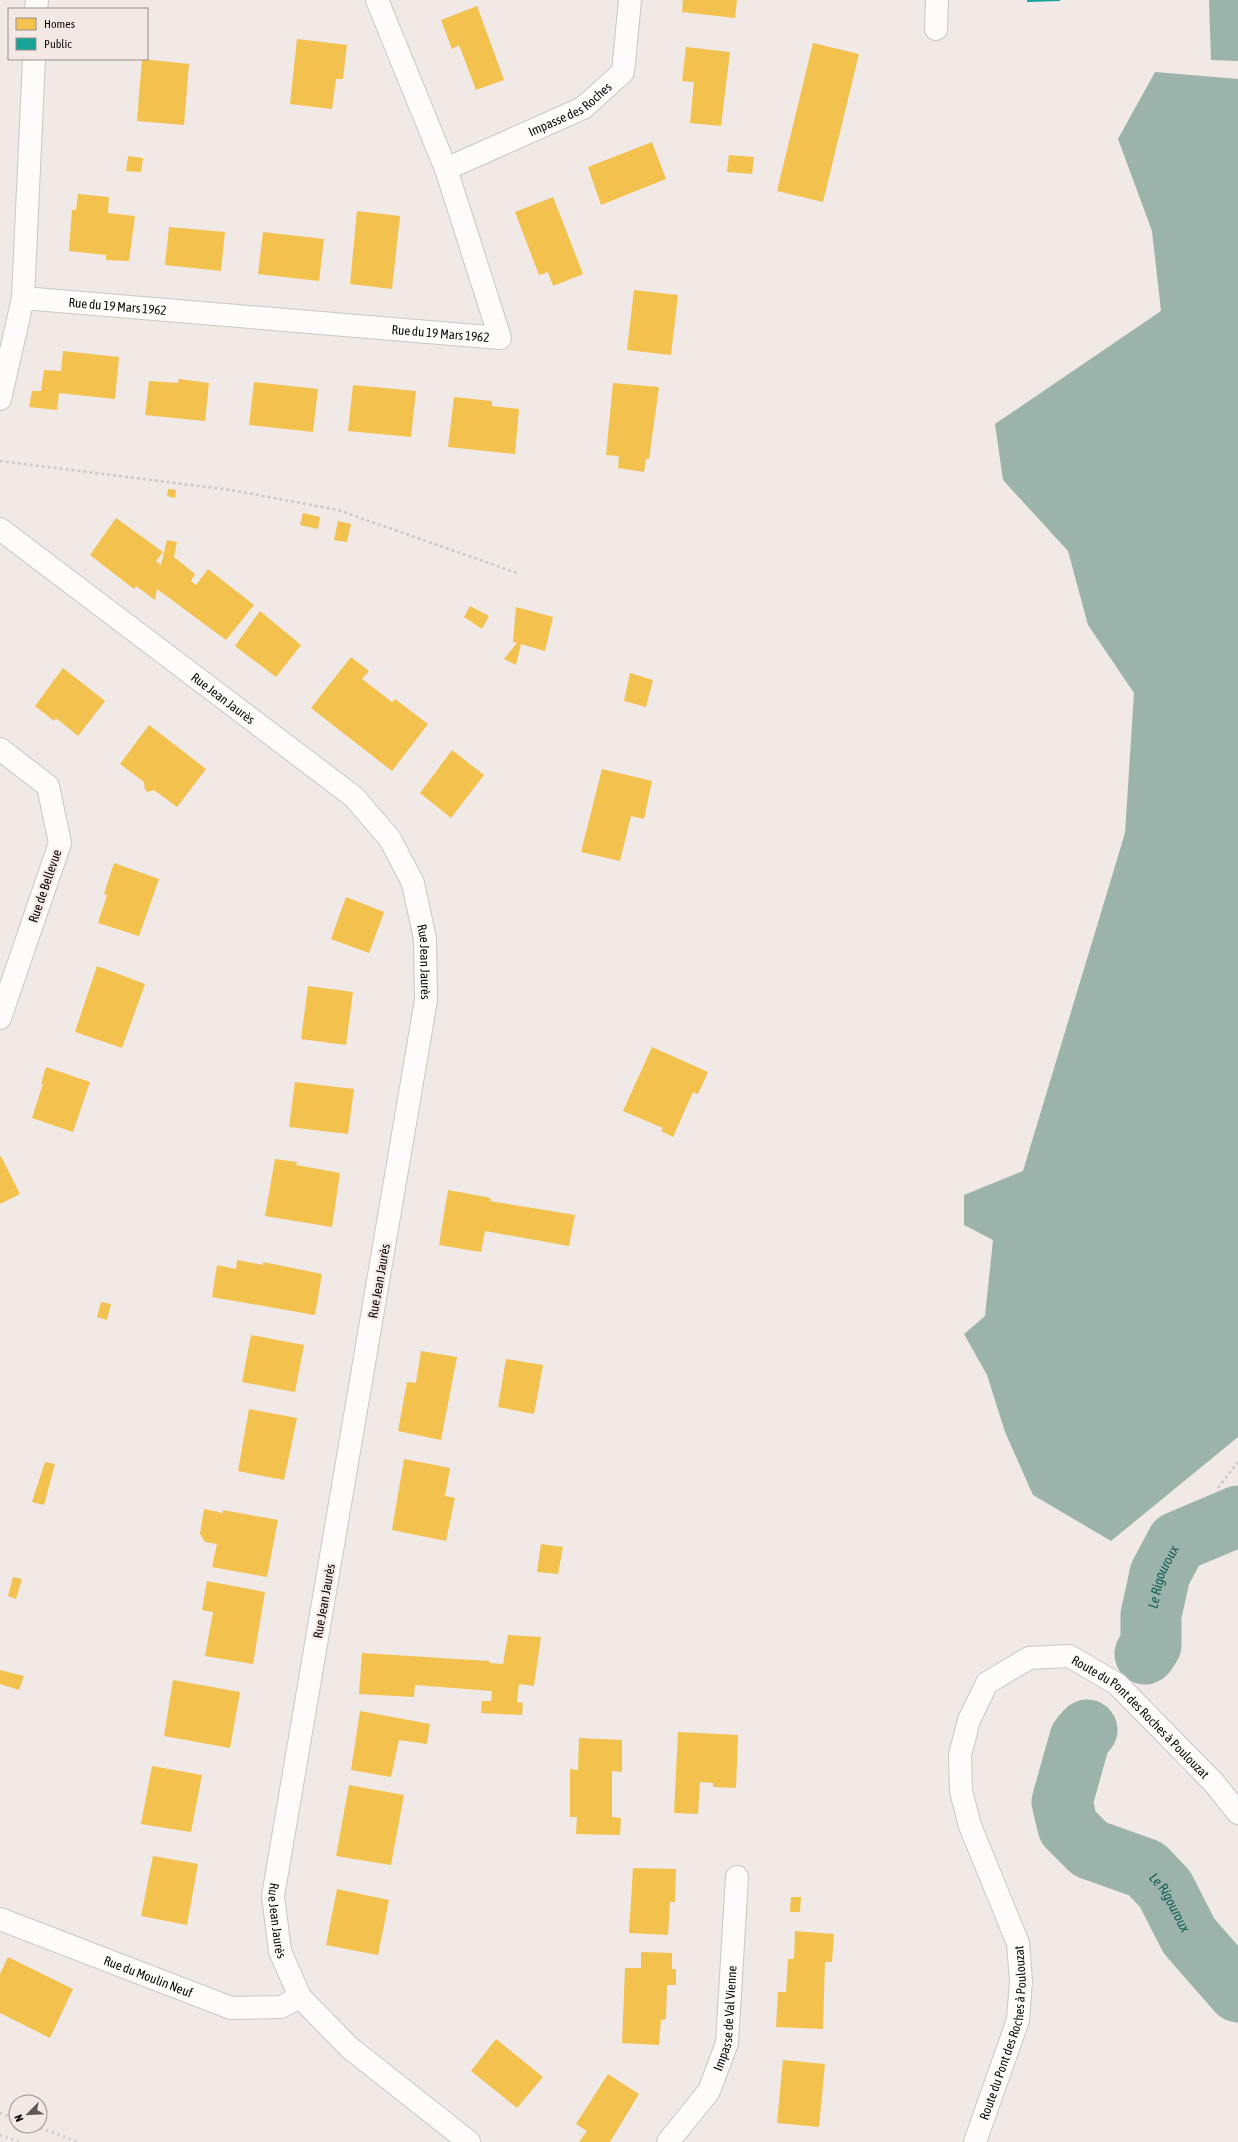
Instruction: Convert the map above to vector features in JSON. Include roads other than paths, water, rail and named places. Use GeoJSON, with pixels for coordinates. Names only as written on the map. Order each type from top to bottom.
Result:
{"type":"FeatureCollection","features":[{"type":"Feature","properties":{"kind":"street","name":"Rue du 19 Mars 1962"},"geometry":{"type":"LineString","coordinates":[[22,298],[500,338],[446,169],[377,0]]}},
{"type":"Feature","properties":{"kind":"street","name":"Impasse des Roches"},"geometry":{"type":"LineString","coordinates":[[446,169],[583,108],[624,72],[630,0]]}},
{"type":"Feature","properties":{"kind":"street"},"geometry":{"type":"LineString","coordinates":[[936,29],[937,0]]}},
{"type":"Feature","properties":{"kind":"street"},"geometry":{"type":"LineString","coordinates":[[0,399],[22,298],[34,60]]}},
{"type":"Feature","properties":{"kind":"street","name":"Rue Jean Jaurès"},"geometry":{"type":"LineString","coordinates":[[0,529],[354,797],[390,839],[413,883],[423,932],[426,1000],[273,1896],[280,1951],[300,1998],[350,2048],[468,2142]]}},
{"type":"Feature","properties":{"kind":"street","name":"Rue de Bellevue"},"geometry":{"type":"LineString","coordinates":[[0,749],[48,786],[60,843],[0,1018]]}},
{"type":"Feature","properties":{"kind":"street","name":"Route du Pont des Roches à Poulouzat"},"geometry":{"type":"LineString","coordinates":[[975,2142],[1018,2020],[1021,1981],[1018,1943],[970,1826],[961,1791],[960,1755],[969,1720],[987,1683],[1029,1658],[1069,1656],[1117,1684],[1214,1783],[1238,1813]]}},
{"type":"Feature","properties":{"kind":"street","name":"Impasse de Val Vienne"},"geometry":{"type":"LineString","coordinates":[[668,2142],[709,2091],[727,2043],[738,1877]]}},
{"type":"Feature","properties":{"kind":"street","name":"Rue du Moulin Neuf"},"geometry":{"type":"LineString","coordinates":[[0,1919],[231,2008],[281,2007],[300,1998]]}},
{"type":"Feature","properties":{"kind":"waterway","name":"Le Rigouroux"},"geometry":{"type":"LineString","coordinates":[[1145,1654],[1151,1645],[1151,1615],[1160,1574],[1177,1542],[1238,1516]]}},
{"type":"Feature","properties":{"kind":"waterway","name":"Le Rigouroux"},"geometry":{"type":"LineString","coordinates":[[1087,1730],[1080,1738],[1062,1802],[1068,1827],[1090,1849],[1146,1869],[1165,1889],[1189,1936],[1238,1992]]}},
{"type":"Feature","properties":{"kind":"railway"},"geometry":{"type":"LineString","coordinates":[[0,2113],[8,2116]]}},
{"type":"Feature","properties":{"kind":"railway"},"geometry":{"type":"LineString","coordinates":[[48,2131],[78,2142]]}},
{"type":"Feature","properties":{"kind":"railway"},"geometry":{"type":"LineString","coordinates":[[0,2135],[20,2142]]}}]}
